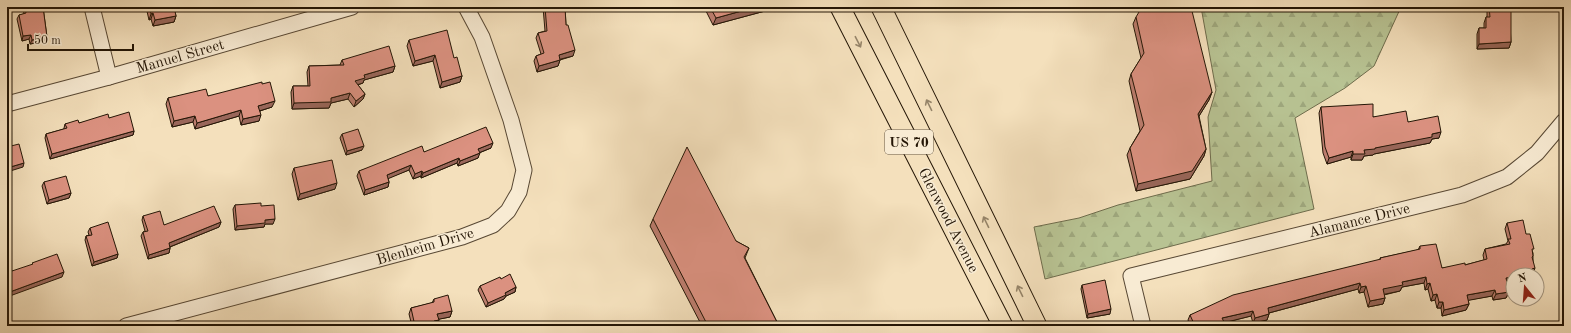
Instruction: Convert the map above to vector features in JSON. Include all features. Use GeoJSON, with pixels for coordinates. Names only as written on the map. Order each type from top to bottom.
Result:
{"type":"FeatureCollection","features":[{"type":"Feature","properties":{"kind":"main road","name":"Glenwood Avenue"},"geometry":{"type":"LineString","coordinates":[[840,7],[1003,326]]}},
{"type":"Feature","properties":{"kind":"main road","name":"Glenwood Avenue"},"geometry":{"type":"LineString","coordinates":[[881,7],[1037,326]]}},
{"type":"Feature","properties":{"kind":"street"},"geometry":{"type":"LineString","coordinates":[[92,7],[109,77]]}},
{"type":"Feature","properties":{"kind":"street","name":"Manuel Street"},"geometry":{"type":"LineString","coordinates":[[7,104],[109,77],[352,7]]}},
{"type":"Feature","properties":{"kind":"street","name":"Blenheim Drive"},"geometry":{"type":"LineString","coordinates":[[126,326],[462,237],[493,225],[508,211],[519,192],[524,170],[511,120],[482,37],[466,7]]}},
{"type":"Feature","properties":{"kind":"street","name":"Alamance Drive"},"geometry":{"type":"LineString","coordinates":[[1143,326],[1131,276],[1462,195],[1507,176],[1537,153],[1564,121]]}},
{"type":"Feature","properties":{"kind":"green space"},"geometry":{"type":"Polygon","coordinates":[[[1201,7],[1401,7],[1374,66],[1345,88],[1295,118],[1314,209],[1045,279],[1034,227],[1079,218],[1118,205],[1212,181],[1208,117],[1216,90],[1201,7]]]}},
{"type":"Feature","properties":{"kind":"building"},"geometry":{"type":"Polygon","coordinates":[[[25,7],[43,7],[47,37],[32,40],[31,35],[23,36],[19,15],[26,13],[25,7]]]}},
{"type":"Feature","properties":{"kind":"building"},"geometry":{"type":"Polygon","coordinates":[[[150,7],[174,7],[176,16],[155,20],[153,13],[151,14],[150,7]]]}},
{"type":"Feature","properties":{"kind":"building"},"geometry":{"type":"Polygon","coordinates":[[[545,7],[565,7],[566,25],[568,25],[575,50],[559,55],[560,60],[539,66],[536,56],[544,53],[538,33],[547,31],[545,7]]]}},
{"type":"Feature","properties":{"kind":"building"},"geometry":{"type":"Polygon","coordinates":[[[710,7],[756,7],[716,18],[710,7]]]}},
{"type":"Feature","properties":{"kind":"building"},"geometry":{"type":"Polygon","coordinates":[[[1142,7],[1191,7],[1212,92],[1198,114],[1206,149],[1192,171],[1138,184],[1130,148],[1144,125],[1131,74],[1144,53],[1136,17],[1142,7]]]}},
{"type":"Feature","properties":{"kind":"building"},"geometry":{"type":"Polygon","coordinates":[[[1489,7],[1509,7],[1509,10],[1511,10],[1511,42],[1479,44],[1479,28],[1486,28],[1486,17],[1490,17],[1489,7]]]}},
{"type":"Feature","properties":{"kind":"building"},"geometry":{"type":"Polygon","coordinates":[[[447,30],[454,58],[457,57],[462,76],[442,82],[435,55],[415,61],[409,40],[447,30]]]}},
{"type":"Feature","properties":{"kind":"building"},"geometry":{"type":"Polygon","coordinates":[[[389,46],[395,66],[364,75],[365,78],[355,81],[365,94],[356,101],[350,93],[331,98],[331,102],[294,103],[293,86],[310,86],[309,66],[344,65],[342,60],[389,46]]]}},
{"type":"Feature","properties":{"kind":"building"},"geometry":{"type":"Polygon","coordinates":[[[262,82],[262,84],[270,82],[275,101],[258,106],[261,115],[243,119],[241,110],[197,123],[195,116],[174,121],[168,98],[206,89],[208,96],[262,82]]]}},
{"type":"Feature","properties":{"kind":"building"},"geometry":{"type":"Polygon","coordinates":[[[1373,104],[1373,117],[1406,111],[1408,122],[1438,116],[1441,132],[1432,134],[1432,137],[1364,150],[1365,154],[1353,154],[1353,151],[1329,158],[1325,147],[1321,107],[1373,104]]]}},
{"type":"Feature","properties":{"kind":"building"},"geometry":{"type":"Polygon","coordinates":[[[129,112],[134,131],[52,154],[46,134],[67,128],[65,124],[78,120],[79,123],[108,114],[109,118],[129,112]]]}},
{"type":"Feature","properties":{"kind":"building"},"geometry":{"type":"Polygon","coordinates":[[[486,127],[493,143],[478,149],[480,153],[460,161],[459,158],[423,173],[422,171],[415,174],[411,165],[387,175],[389,182],[365,190],[359,171],[422,146],[424,152],[486,127]]]}},
{"type":"Feature","properties":{"kind":"building"},"geometry":{"type":"Polygon","coordinates":[[[358,129],[364,146],[347,151],[342,134],[358,129]]]}},
{"type":"Feature","properties":{"kind":"building"},"geometry":{"type":"Polygon","coordinates":[[[19,144],[24,163],[7,168],[7,147],[19,144]]]}},
{"type":"Feature","properties":{"kind":"building"},"geometry":{"type":"Polygon","coordinates":[[[687,147],[736,241],[749,248],[744,257],[779,326],[708,326],[653,219],[687,147]]]}},
{"type":"Feature","properties":{"kind":"building"},"geometry":{"type":"Polygon","coordinates":[[[332,160],[337,183],[300,194],[294,168],[332,160]]]}},
{"type":"Feature","properties":{"kind":"building"},"geometry":{"type":"Polygon","coordinates":[[[66,176],[71,193],[49,200],[44,182],[66,176]]]}},
{"type":"Feature","properties":{"kind":"building"},"geometry":{"type":"Polygon","coordinates":[[[261,203],[261,206],[274,205],[275,219],[265,220],[265,223],[237,226],[235,205],[261,203]]]}},
{"type":"Feature","properties":{"kind":"building"},"geometry":{"type":"Polygon","coordinates":[[[214,206],[221,222],[169,243],[170,248],[149,255],[143,232],[148,231],[143,216],[160,211],[164,225],[214,206]]]}},
{"type":"Feature","properties":{"kind":"building"},"geometry":{"type":"Polygon","coordinates":[[[1523,220],[1526,234],[1530,234],[1534,249],[1532,249],[1532,257],[1535,267],[1505,267],[1505,293],[1496,294],[1495,290],[1467,295],[1469,304],[1444,310],[1443,302],[1439,302],[1437,294],[1433,295],[1430,283],[1427,284],[1426,277],[1402,282],[1403,285],[1383,289],[1385,298],[1370,301],[1366,286],[1361,287],[1360,283],[1268,308],[1269,314],[1255,318],[1253,311],[1222,318],[1224,322],[1214,326],[1195,326],[1190,315],[1233,295],[1420,249],[1420,246],[1436,244],[1442,268],[1465,263],[1465,265],[1487,259],[1485,249],[1510,244],[1508,239],[1511,239],[1507,223],[1523,220]]]}},
{"type":"Feature","properties":{"kind":"building"},"geometry":{"type":"Polygon","coordinates":[[[108,222],[118,254],[94,262],[86,236],[92,235],[90,228],[108,222]]]}},
{"type":"Feature","properties":{"kind":"building"},"geometry":{"type":"Polygon","coordinates":[[[57,254],[64,272],[7,293],[7,256],[12,271],[57,254]]]}},
{"type":"Feature","properties":{"kind":"building"},"geometry":{"type":"Polygon","coordinates":[[[510,274],[516,287],[505,293],[506,295],[488,303],[480,286],[500,277],[501,279],[510,274]]]}},
{"type":"Feature","properties":{"kind":"building"},"geometry":{"type":"Polygon","coordinates":[[[1105,280],[1111,309],[1088,314],[1082,285],[1105,280]]]}},
{"type":"Feature","properties":{"kind":"building"},"geometry":{"type":"Polygon","coordinates":[[[448,295],[452,311],[437,314],[439,320],[434,321],[436,326],[415,326],[411,308],[434,302],[434,299],[448,295]]]}},
{"type":"Feature","properties":{"kind":"building"},"geometry":{"type":"Polygon","coordinates":[[[378,323],[379,326],[366,326],[378,323]]]}}]}
